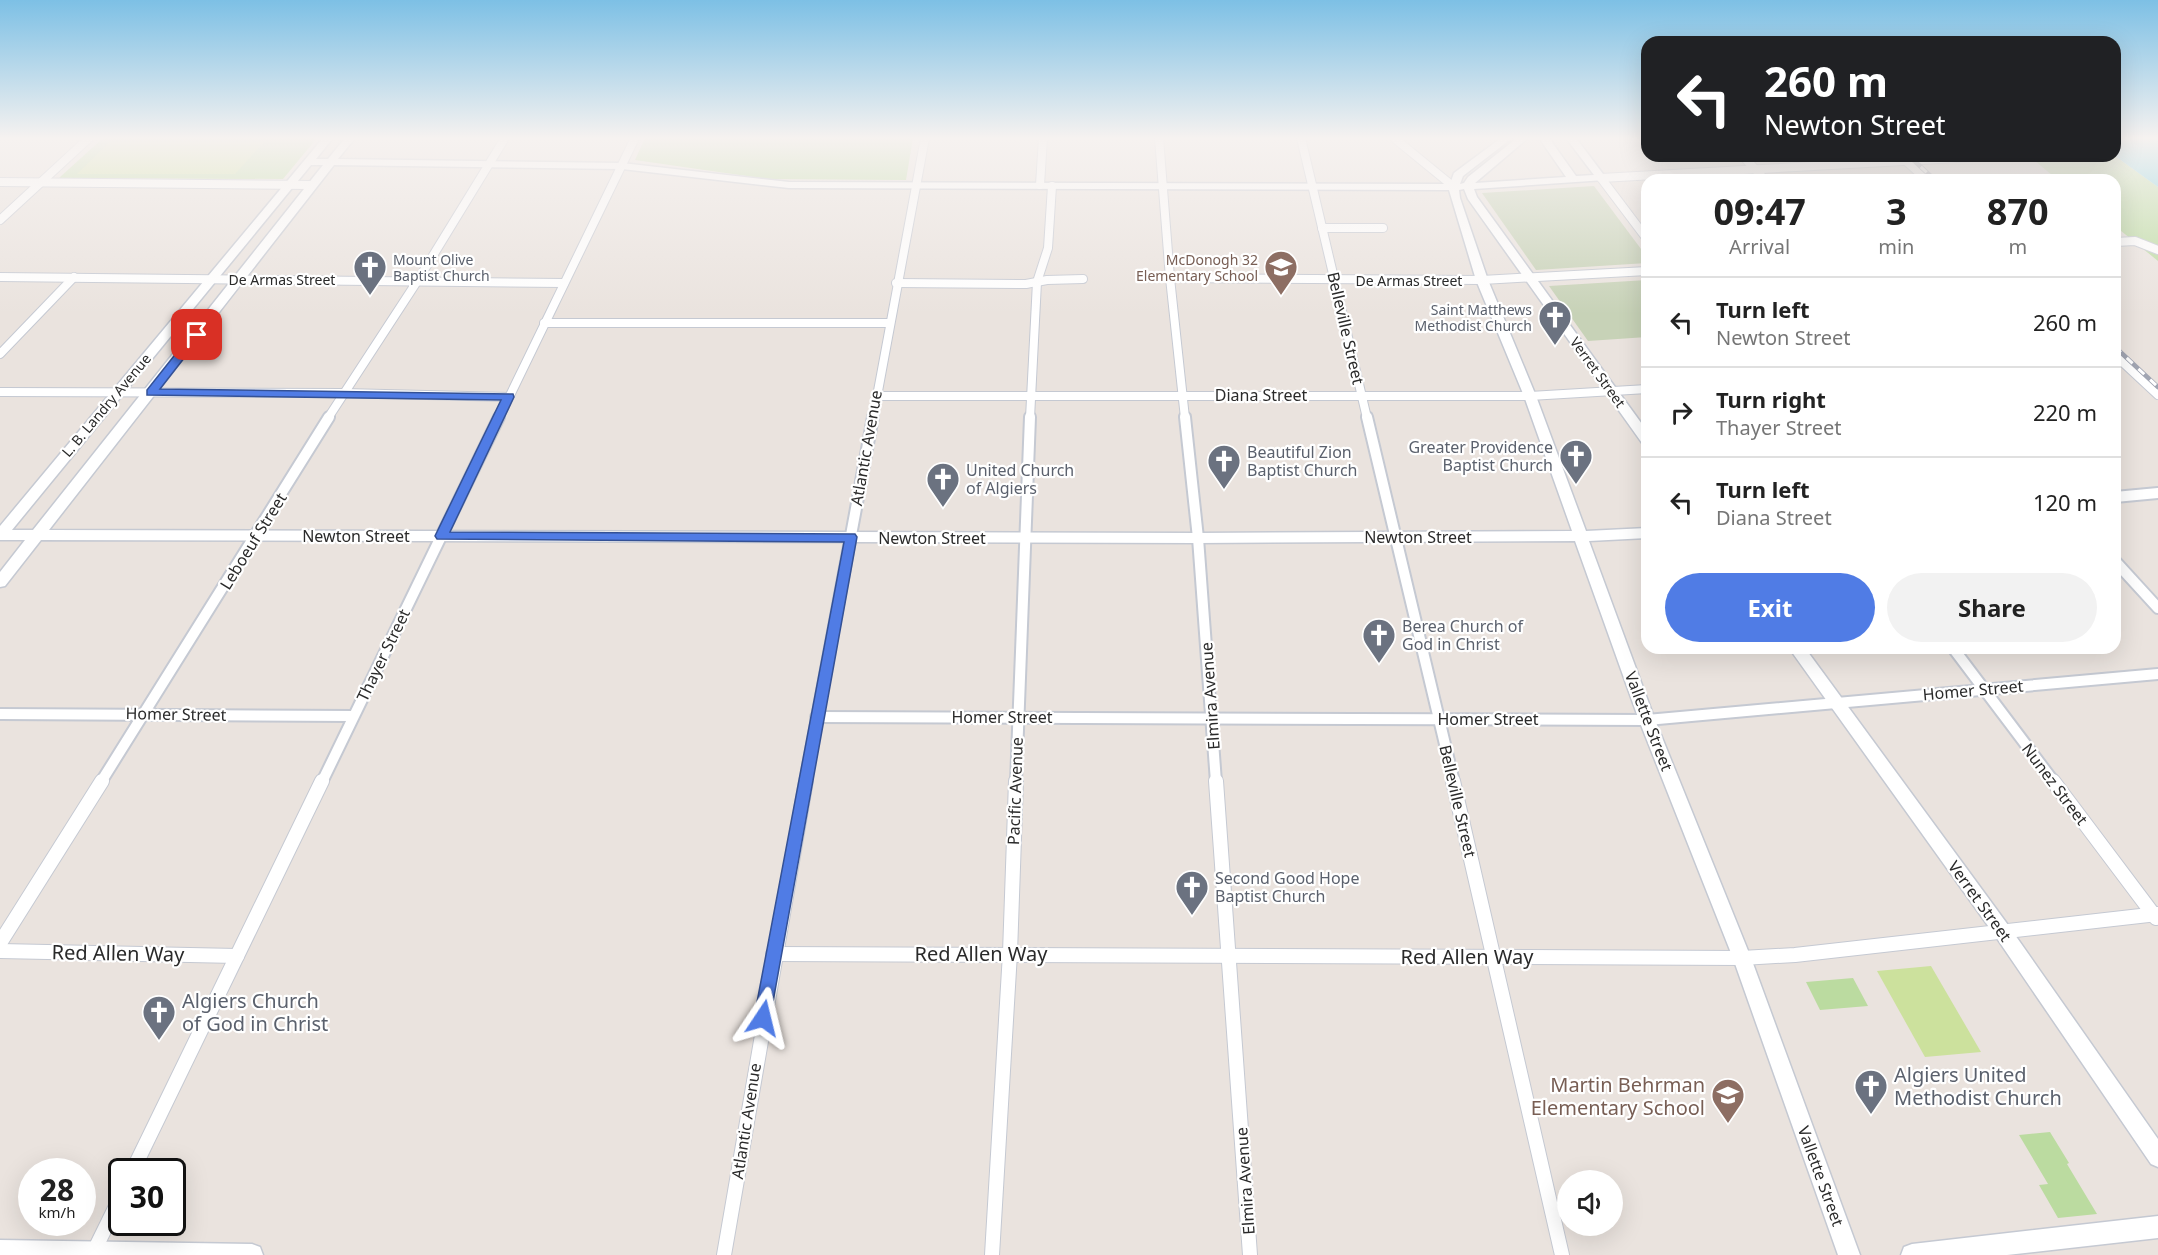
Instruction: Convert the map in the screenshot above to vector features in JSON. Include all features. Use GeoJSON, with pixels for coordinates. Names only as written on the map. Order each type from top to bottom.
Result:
{"type":"FeatureCollection","features":[{"type":"Feature","properties":{"kind":"street"},"geometry":{"type":"LineString","coordinates":[[0,220],[25,197]]}},
{"type":"Feature","properties":{"kind":"street","name":"L. B. Landry Avenue"},"geometry":{"type":"LineString","coordinates":[[0,535],[280,197]]}},
{"type":"Feature","properties":{"kind":"street","name":"L. B. Landry Avenue"},"geometry":{"type":"LineString","coordinates":[[0,582],[241,279],[303,197]]}},
{"type":"Feature","properties":{"kind":"street","name":"Leboeuf Street"},"geometry":{"type":"LineString","coordinates":[[0,943],[469,197]]}},
{"type":"Feature","properties":{"kind":"street","name":"Thayer Street"},"geometry":{"type":"LineString","coordinates":[[139,1158],[606,197]]}},
{"type":"Feature","properties":{"kind":"street","name":"Atlantic Avenue"},"geometry":{"type":"LineString","coordinates":[[724,1255],[773,954],[914,197]]}},
{"type":"Feature","properties":{"kind":"street","name":"Pacific Avenue"},"geometry":{"type":"LineString","coordinates":[[992,1255],[1010,953],[1024,538],[1036,282],[1048,249],[1046,197]]}},
{"type":"Feature","properties":{"kind":"street","name":"Elmira Avenue"},"geometry":{"type":"LineString","coordinates":[[1165,197],[1170,279],[1198,538],[1250,1255]]}},
{"type":"Feature","properties":{"kind":"street","name":"Belleville Street"},"geometry":{"type":"LineString","coordinates":[[1315,197],[1495,957],[1562,1255]]}},
{"type":"Feature","properties":{"kind":"street","name":"Vallette Street"},"geometry":{"type":"LineString","coordinates":[[1455,197],[1482,280],[1530,396],[1647,720],[1742,958],[1849,1255]]}},
{"type":"Feature","properties":{"kind":"street","name":"Verret Street"},"geometry":{"type":"LineString","coordinates":[[1472,197],[1641,432]]}},
{"type":"Feature","properties":{"kind":"street"},"geometry":{"type":"LineString","coordinates":[[1615,197],[1641,231]]}},
{"type":"Feature","properties":{"kind":"street"},"geometry":{"type":"LineString","coordinates":[[1322,228],[1383,228]]}},
{"type":"Feature","properties":{"kind":"street"},"geometry":{"type":"LineString","coordinates":[[2121,242],[2135,241],[2158,250]]}},
{"type":"Feature","properties":{"kind":"street","name":"De Armas Street"},"geometry":{"type":"LineString","coordinates":[[1170,279],[1482,280],[1641,271]]}},
{"type":"Feature","properties":{"kind":"street","name":"De Armas Street"},"geometry":{"type":"LineString","coordinates":[[0,277],[564,283]]}},
{"type":"Feature","properties":{"kind":"street"},"geometry":{"type":"LineString","coordinates":[[0,354],[74,277]]}},
{"type":"Feature","properties":{"kind":"street"},"geometry":{"type":"LineString","coordinates":[[896,284],[1083,279]]}},
{"type":"Feature","properties":{"kind":"street"},"geometry":{"type":"LineString","coordinates":[[544,323],[889,323]]}},
{"type":"Feature","properties":{"kind":"street"},"geometry":{"type":"LineString","coordinates":[[2121,361],[2158,395]]}},
{"type":"Feature","properties":{"kind":"street","name":"Diana Street"},"geometry":{"type":"LineString","coordinates":[[876,396],[1530,396],[1641,390]]}},
{"type":"Feature","properties":{"kind":"street"},"geometry":{"type":"LineString","coordinates":[[0,392],[344,393],[509,397]]}},
{"type":"Feature","properties":{"kind":"street"},"geometry":{"type":"LineString","coordinates":[[2121,497],[2158,494]]}},
{"type":"Feature","properties":{"kind":"street","name":"Newton Street"},"geometry":{"type":"LineString","coordinates":[[0,535],[1198,538],[1582,536],[1641,533]]}},
{"type":"Feature","properties":{"kind":"street"},"geometry":{"type":"LineString","coordinates":[[2121,568],[2158,608]]}},
{"type":"Feature","properties":{"kind":"street","name":"Verret Street"},"geometry":{"type":"LineString","coordinates":[[1801,654],[2002,931],[2158,1157]]}},
{"type":"Feature","properties":{"kind":"street","name":"Nunez Street"},"geometry":{"type":"LineString","coordinates":[[1957,654],[2157,917]]}},
{"type":"Feature","properties":{"kind":"street","name":"Homer Street"},"geometry":{"type":"LineString","coordinates":[[816,717],[1647,720],[2158,674]]}},
{"type":"Feature","properties":{"kind":"street","name":"Homer Street"},"geometry":{"type":"LineString","coordinates":[[0,714],[145,713],[353,716]]}},
{"type":"Feature","properties":{"kind":"street","name":"Red Allen Way"},"geometry":{"type":"LineString","coordinates":[[773,954],[1010,953],[1742,958],[1795,955],[2002,931],[2157,917]]}},
{"type":"Feature","properties":{"kind":"street","name":"Red Allen Way"},"geometry":{"type":"LineString","coordinates":[[0,951],[237,956]]}},
{"type":"Feature","properties":{"kind":"street"},"geometry":{"type":"LineString","coordinates":[[93,1254],[108,1223]]}},
{"type":"Feature","properties":{"kind":"street"},"geometry":{"type":"LineString","coordinates":[[1912,1255],[2158,1227]]}},
{"type":"Feature","properties":{"kind":"street"},"geometry":{"type":"LineString","coordinates":[[0,1251],[252,1255]]}},
{"type":"Feature","properties":{"kind":"green space"},"geometry":{"type":"Polygon","coordinates":[[[1485,197],[1602,197],[1641,249],[1641,263],[1536,270],[1485,197]]]}},
{"type":"Feature","properties":{"kind":"green space"},"geometry":{"type":"Polygon","coordinates":[[[2121,197],[2158,197],[2158,261],[2121,231],[2121,197]]]}},
{"type":"Feature","properties":{"kind":"green space"},"geometry":{"type":"Polygon","coordinates":[[[1641,280],[1641,337],[1588,341],[1549,286],[1641,280]]]}},
{"type":"Feature","properties":{"kind":"green space"},"geometry":{"type":"Polygon","coordinates":[[[1931,966],[1981,1052],[1925,1057],[1877,971],[1931,966]]]}},
{"type":"Feature","properties":{"kind":"green space"},"geometry":{"type":"Polygon","coordinates":[[[1853,978],[1868,1006],[1820,1010],[1806,982],[1853,978]]]}},
{"type":"Feature","properties":{"kind":"green space"},"geometry":{"type":"Polygon","coordinates":[[[2050,1132],[2097,1214],[2058,1218],[2039,1185],[2048,1184],[2019,1135],[2050,1132]]]}},
{"type":"Feature","properties":{"kind":"railway"},"geometry":{"type":"LineString","coordinates":[[2121,353],[2158,387]]}},
{"type":"Feature","properties":{"kind":"place","name":"Mount Olive Baptist Church"},"geometry":{"type":"Point","coordinates":[370,296]}},
{"type":"Feature","properties":{"kind":"place","name":"McDonogh 32 Elementary School"},"geometry":{"type":"Point","coordinates":[1281,296]}},
{"type":"Feature","properties":{"kind":"place","name":"Saint Matthews Methodist Church"},"geometry":{"type":"Point","coordinates":[1555,346]}},
{"type":"Feature","properties":{"kind":"place","name":"Greater Providence Baptist Church"},"geometry":{"type":"Point","coordinates":[1576,485]}},
{"type":"Feature","properties":{"kind":"place","name":"Beautiful Zion Baptist Church"},"geometry":{"type":"Point","coordinates":[1224,490]}},
{"type":"Feature","properties":{"kind":"place","name":"United Church of Algiers"},"geometry":{"type":"Point","coordinates":[943,508]}},
{"type":"Feature","properties":{"kind":"place","name":"Berea Church of God in Christ"},"geometry":{"type":"Point","coordinates":[1379,664]}},
{"type":"Feature","properties":{"kind":"place","name":"Second Good Hope Baptist Church"},"geometry":{"type":"Point","coordinates":[1192,916]}},
{"type":"Feature","properties":{"kind":"place","name":"Algiers Church of God in Christ"},"geometry":{"type":"Point","coordinates":[159,1041]}},
{"type":"Feature","properties":{"kind":"place","name":"Algiers United Methodist Church"},"geometry":{"type":"Point","coordinates":[1871,1115]}},
{"type":"Feature","properties":{"kind":"place","name":"Martin Behrman Elementary School"},"geometry":{"type":"Point","coordinates":[1728,1124]}},
{"type":"Feature","properties":{"kind":"route"},"geometry":{"type":"LineString","coordinates":[[197,335],[151,393],[344,393],[509,397],[441,536],[851,537],[816,717],[763,1018]]}}]}
